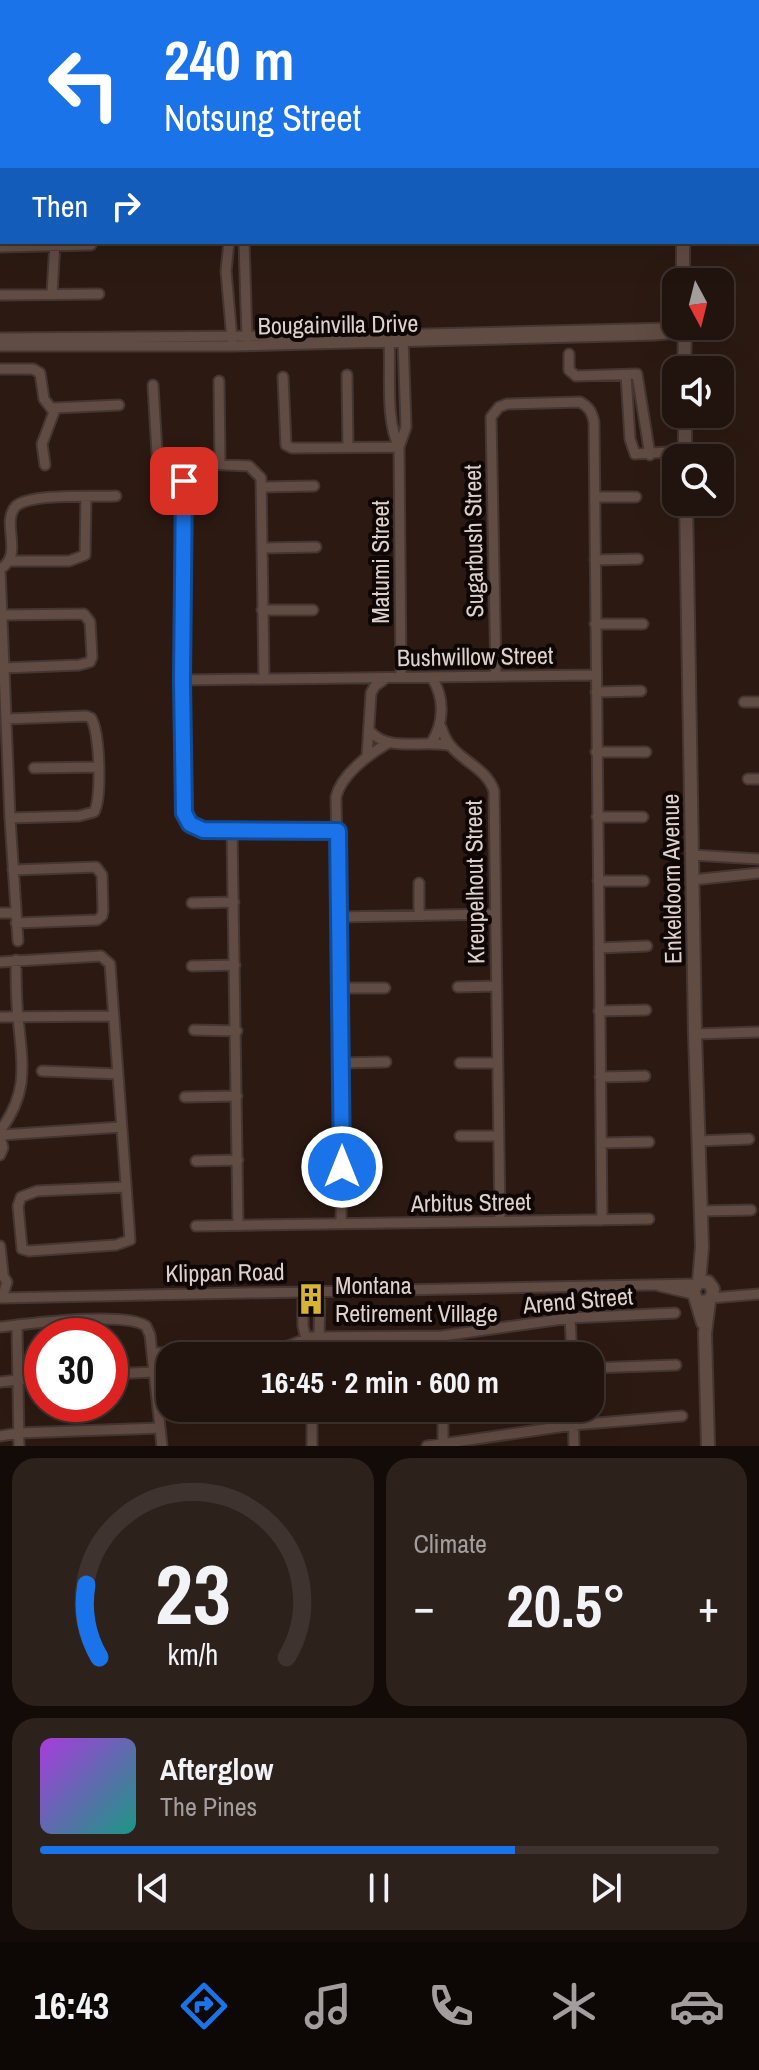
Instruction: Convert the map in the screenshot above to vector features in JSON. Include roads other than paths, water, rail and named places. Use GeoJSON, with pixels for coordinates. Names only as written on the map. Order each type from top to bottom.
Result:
{"type":"FeatureCollection","features":[{"type":"Feature","properties":{"kind":"street"},"geometry":{"type":"LineString","coordinates":[[52,294],[54,244]]}},
{"type":"Feature","properties":{"kind":"street"},"geometry":{"type":"LineString","coordinates":[[229,244],[226,271],[232,341]]}},
{"type":"Feature","properties":{"kind":"street"},"geometry":{"type":"LineString","coordinates":[[244,244],[247,341]]}},
{"type":"Feature","properties":{"kind":"street"},"geometry":{"type":"LineString","coordinates":[[683,244],[683,268]]}},
{"type":"Feature","properties":{"kind":"street"},"geometry":{"type":"LineString","coordinates":[[0,247],[91,245]]}},
{"type":"Feature","properties":{"kind":"street"},"geometry":{"type":"LineString","coordinates":[[0,295],[99,294]]}},
{"type":"Feature","properties":{"kind":"street","name":"Bougainvilla Drive"},"geometry":{"type":"LineString","coordinates":[[0,338],[247,341],[662,330]]}},
{"type":"Feature","properties":{"kind":"street","name":"Matumi Street"},"geometry":{"type":"LineString","coordinates":[[389,339],[392,417],[394,437],[399,447]]}},
{"type":"Feature","properties":{"kind":"street","name":"Matumi Street"},"geometry":{"type":"LineString","coordinates":[[401,677],[399,447],[406,427],[403,339]]}},
{"type":"Feature","properties":{"kind":"street","name":"Bougainvilla Drive"},"geometry":{"type":"LineString","coordinates":[[0,346],[232,341]]}},
{"type":"Feature","properties":{"kind":"street"},"geometry":{"type":"LineString","coordinates":[[569,354],[569,370],[576,376],[637,374],[650,455]]}},
{"type":"Feature","properties":{"kind":"street"},"geometry":{"type":"LineString","coordinates":[[0,369],[37,370],[42,377],[44,399],[54,408],[119,405]]}},
{"type":"Feature","properties":{"kind":"street"},"geometry":{"type":"LineString","coordinates":[[347,375],[348,447]]}},
{"type":"Feature","properties":{"kind":"street"},"geometry":{"type":"LineString","coordinates":[[626,375],[631,446],[635,454],[662,455]]}},
{"type":"Feature","properties":{"kind":"street"},"geometry":{"type":"LineString","coordinates":[[283,377],[286,445],[292,448],[399,447]]}},
{"type":"Feature","properties":{"kind":"street"},"geometry":{"type":"LineString","coordinates":[[219,381],[220,464]]}},
{"type":"Feature","properties":{"kind":"street"},"geometry":{"type":"LineString","coordinates":[[153,385],[157,453],[160,459],[192,469],[220,464],[249,466],[261,478],[264,678]]}},
{"type":"Feature","properties":{"kind":"street","name":"Sugarbush Street"},"geometry":{"type":"LineString","coordinates":[[496,676],[490,430],[491,417],[499,407],[515,403],[580,402],[593,414],[595,497]]}},
{"type":"Feature","properties":{"kind":"street"},"geometry":{"type":"LineString","coordinates":[[45,465],[42,444],[54,417],[54,408]]}},
{"type":"Feature","properties":{"kind":"street"},"geometry":{"type":"LineString","coordinates":[[192,469],[183,489],[183,801],[187,820],[194,827],[232,830],[338,831]]}},
{"type":"Feature","properties":{"kind":"street"},"geometry":{"type":"LineString","coordinates":[[263,487],[314,486]]}},
{"type":"Feature","properties":{"kind":"street"},"geometry":{"type":"LineString","coordinates":[[18,941],[10,818],[5,798],[6,719],[0,569],[9,561],[11,519],[17,506],[28,500],[116,496]]}},
{"type":"Feature","properties":{"kind":"street"},"geometry":{"type":"LineString","coordinates":[[9,561],[69,561],[85,555],[86,497]]}},
{"type":"Feature","properties":{"kind":"street"},"geometry":{"type":"LineString","coordinates":[[602,1220],[595,497],[636,497]]}},
{"type":"Feature","properties":{"kind":"street","name":"Enkeldoorn Avenue"},"geometry":{"type":"LineString","coordinates":[[686,516],[695,1034],[708,1446]]}},
{"type":"Feature","properties":{"kind":"street"},"geometry":{"type":"LineString","coordinates":[[262,548],[316,547]]}},
{"type":"Feature","properties":{"kind":"street"},"geometry":{"type":"LineString","coordinates":[[595,560],[638,559]]}},
{"type":"Feature","properties":{"kind":"street"},"geometry":{"type":"LineString","coordinates":[[262,610],[313,610]]}},
{"type":"Feature","properties":{"kind":"street"},"geometry":{"type":"LineString","coordinates":[[2,615],[80,613],[90,622],[90,662],[4,668]]}},
{"type":"Feature","properties":{"kind":"street"},"geometry":{"type":"LineString","coordinates":[[595,624],[643,624]]}},
{"type":"Feature","properties":{"kind":"street","name":"Bushwillow Street"},"geometry":{"type":"LineString","coordinates":[[182,680],[595,675]]}},
{"type":"Feature","properties":{"kind":"street","name":"Bushwillow Street"},"geometry":{"type":"LineString","coordinates":[[356,678],[365,686],[370,699]]}},
{"type":"Feature","properties":{"kind":"street"},"geometry":{"type":"LineString","coordinates":[[367,757],[370,699],[375,686],[388,678]]}},
{"type":"Feature","properties":{"kind":"street"},"geometry":{"type":"LineString","coordinates":[[431,743],[441,727],[440,696],[432,678]]}},
{"type":"Feature","properties":{"kind":"street"},"geometry":{"type":"LineString","coordinates":[[440,696],[449,678]]}},
{"type":"Feature","properties":{"kind":"street"},"geometry":{"type":"LineString","coordinates":[[596,692],[641,691]]}},
{"type":"Feature","properties":{"kind":"street"},"geometry":{"type":"LineString","coordinates":[[744,702],[759,702]]}},
{"type":"Feature","properties":{"kind":"street"},"geometry":{"type":"LineString","coordinates":[[6,719],[91,718],[96,730],[98,767],[99,802],[94,812],[79,816],[10,818]]}},
{"type":"Feature","properties":{"kind":"street","name":"Kreupelhout Street"},"geometry":{"type":"LineString","coordinates":[[441,727],[451,746],[490,781],[494,791],[500,1221]]}},
{"type":"Feature","properties":{"kind":"street"},"geometry":{"type":"LineString","coordinates":[[370,731],[377,740],[388,743],[451,746]]}},
{"type":"Feature","properties":{"kind":"street"},"geometry":{"type":"LineString","coordinates":[[341,1223],[337,790],[367,757],[388,743]]}},
{"type":"Feature","properties":{"kind":"street"},"geometry":{"type":"LineString","coordinates":[[596,752],[646,752]]}},
{"type":"Feature","properties":{"kind":"street"},"geometry":{"type":"LineString","coordinates":[[34,768],[98,767]]}},
{"type":"Feature","properties":{"kind":"street"},"geometry":{"type":"LineString","coordinates":[[597,817],[643,817]]}},
{"type":"Feature","properties":{"kind":"street"},"geometry":{"type":"LineString","coordinates":[[232,830],[238,1225]]}},
{"type":"Feature","properties":{"kind":"street"},"geometry":{"type":"LineString","coordinates":[[693,855],[759,859]]}},
{"type":"Feature","properties":{"kind":"street"},"geometry":{"type":"LineString","coordinates":[[0,860],[12,859]]}},
{"type":"Feature","properties":{"kind":"street"},"geometry":{"type":"LineString","coordinates":[[0,913],[16,918],[97,920],[102,916],[102,875],[96,867],[13,870]]}},
{"type":"Feature","properties":{"kind":"street"},"geometry":{"type":"LineString","coordinates":[[692,880],[759,873]]}},
{"type":"Feature","properties":{"kind":"street"},"geometry":{"type":"LineString","coordinates":[[598,881],[644,881]]}},
{"type":"Feature","properties":{"kind":"street"},"geometry":{"type":"LineString","coordinates":[[419,883],[419,915]]}},
{"type":"Feature","properties":{"kind":"street"},"geometry":{"type":"LineString","coordinates":[[192,903],[234,902]]}},
{"type":"Feature","properties":{"kind":"street"},"geometry":{"type":"LineString","coordinates":[[339,917],[495,914]]}},
{"type":"Feature","properties":{"kind":"street"},"geometry":{"type":"LineString","coordinates":[[599,948],[647,946]]}},
{"type":"Feature","properties":{"kind":"street"},"geometry":{"type":"LineString","coordinates":[[0,962],[105,957],[110,964],[130,1236],[126,1243],[22,1249],[18,1206],[25,1194],[126,1187]]}},
{"type":"Feature","properties":{"kind":"street"},"geometry":{"type":"LineString","coordinates":[[0,1155],[3,1148],[0,1134],[15,1108],[23,1084],[16,960]]}},
{"type":"Feature","properties":{"kind":"street"},"geometry":{"type":"LineString","coordinates":[[192,966],[235,965]]}},
{"type":"Feature","properties":{"kind":"street","name":"Kreupelhout Street"},"geometry":{"type":"LineString","coordinates":[[458,987],[496,986]]}},
{"type":"Feature","properties":{"kind":"street"},"geometry":{"type":"LineString","coordinates":[[340,988],[385,988]]}},
{"type":"Feature","properties":{"kind":"street"},"geometry":{"type":"LineString","coordinates":[[599,1011],[646,1010]]}},
{"type":"Feature","properties":{"kind":"street"},"geometry":{"type":"LineString","coordinates":[[0,1017],[113,1016]]}},
{"type":"Feature","properties":{"kind":"street"},"geometry":{"type":"LineString","coordinates":[[194,1030],[237,1031]]}},
{"type":"Feature","properties":{"kind":"street"},"geometry":{"type":"LineString","coordinates":[[695,1034],[759,1032]]}},
{"type":"Feature","properties":{"kind":"street"},"geometry":{"type":"LineString","coordinates":[[341,1063],[386,1062]]}},
{"type":"Feature","properties":{"kind":"street"},"geometry":{"type":"LineString","coordinates":[[460,1063],[497,1063]]}},
{"type":"Feature","properties":{"kind":"street"},"geometry":{"type":"LineString","coordinates":[[42,1071],[118,1074]]}},
{"type":"Feature","properties":{"kind":"street"},"geometry":{"type":"LineString","coordinates":[[600,1077],[645,1076]]}},
{"type":"Feature","properties":{"kind":"street"},"geometry":{"type":"LineString","coordinates":[[185,1097],[237,1096]]}},
{"type":"Feature","properties":{"kind":"street"},"geometry":{"type":"LineString","coordinates":[[0,1134],[121,1127]]}},
{"type":"Feature","properties":{"kind":"street"},"geometry":{"type":"LineString","coordinates":[[460,1136],[498,1136]]}},
{"type":"Feature","properties":{"kind":"street"},"geometry":{"type":"LineString","coordinates":[[698,1141],[749,1139]]}},
{"type":"Feature","properties":{"kind":"street"},"geometry":{"type":"LineString","coordinates":[[601,1143],[649,1142]]}},
{"type":"Feature","properties":{"kind":"street"},"geometry":{"type":"LineString","coordinates":[[196,1161],[238,1160]]}},
{"type":"Feature","properties":{"kind":"street"},"geometry":{"type":"LineString","coordinates":[[700,1211],[751,1210]]}},
{"type":"Feature","properties":{"kind":"street","name":"Arbitus Street"},"geometry":{"type":"LineString","coordinates":[[196,1226],[649,1219]]}},
{"type":"Feature","properties":{"kind":"street"},"geometry":{"type":"LineString","coordinates":[[0,1246],[1,1272],[6,1287],[0,1297]]}},
{"type":"Feature","properties":{"kind":"street","name":"Klippan Road"},"geometry":{"type":"LineString","coordinates":[[0,1297],[659,1286],[759,1294]]}},
{"type":"Feature","properties":{"kind":"street","name":"Klippan Road"},"geometry":{"type":"LineString","coordinates":[[6,1287],[31,1297]]}},
{"type":"Feature","properties":{"kind":"street"},"geometry":{"type":"LineString","coordinates":[[303,1290],[303,1326],[307,1342]]}},
{"type":"Feature","properties":{"kind":"street"},"geometry":{"type":"LineString","coordinates":[[319,1337],[320,1290]]}},
{"type":"Feature","properties":{"kind":"street","name":"Arend Street"},"geometry":{"type":"LineString","coordinates":[[152,1353],[256,1352],[280,1349],[306,1338],[442,1336],[570,1318],[675,1313]]}},
{"type":"Feature","properties":{"kind":"street"},"geometry":{"type":"LineString","coordinates":[[570,1318],[571,1342]]}},
{"type":"Feature","properties":{"kind":"street"},"geometry":{"type":"LineString","coordinates":[[0,1327],[132,1320],[146,1326],[150,1335],[156,1393]]}},
{"type":"Feature","properties":{"kind":"street"},"geometry":{"type":"LineString","coordinates":[[17,1325],[19,1446]]}},
{"type":"Feature","properties":{"kind":"street"},"geometry":{"type":"LineString","coordinates":[[442,1336],[442,1342]]}},
{"type":"Feature","properties":{"kind":"street"},"geometry":{"type":"LineString","coordinates":[[604,1368],[676,1365]]}},
{"type":"Feature","properties":{"kind":"street"},"geometry":{"type":"LineString","coordinates":[[128,1373],[154,1372]]}},
{"type":"Feature","properties":{"kind":"street"},"geometry":{"type":"LineString","coordinates":[[0,1382],[24,1378]]}},
{"type":"Feature","properties":{"kind":"street"},"geometry":{"type":"LineString","coordinates":[[427,1446],[573,1425],[682,1416]]}},
{"type":"Feature","properties":{"kind":"street"},"geometry":{"type":"LineString","coordinates":[[159,1422],[162,1446]]}},
{"type":"Feature","properties":{"kind":"street"},"geometry":{"type":"LineString","coordinates":[[312,1422],[312,1446]]}},
{"type":"Feature","properties":{"kind":"street"},"geometry":{"type":"LineString","coordinates":[[443,1422],[443,1446]]}},
{"type":"Feature","properties":{"kind":"street"},"geometry":{"type":"LineString","coordinates":[[573,1425],[574,1446]]}},
{"type":"Feature","properties":{"kind":"street"},"geometry":{"type":"LineString","coordinates":[[0,1436],[160,1428]]}},
{"type":"Feature","properties":{"kind":"place","name":"Montana Retirement Village"},"geometry":{"type":"Point","coordinates":[311,1299]}}]}
